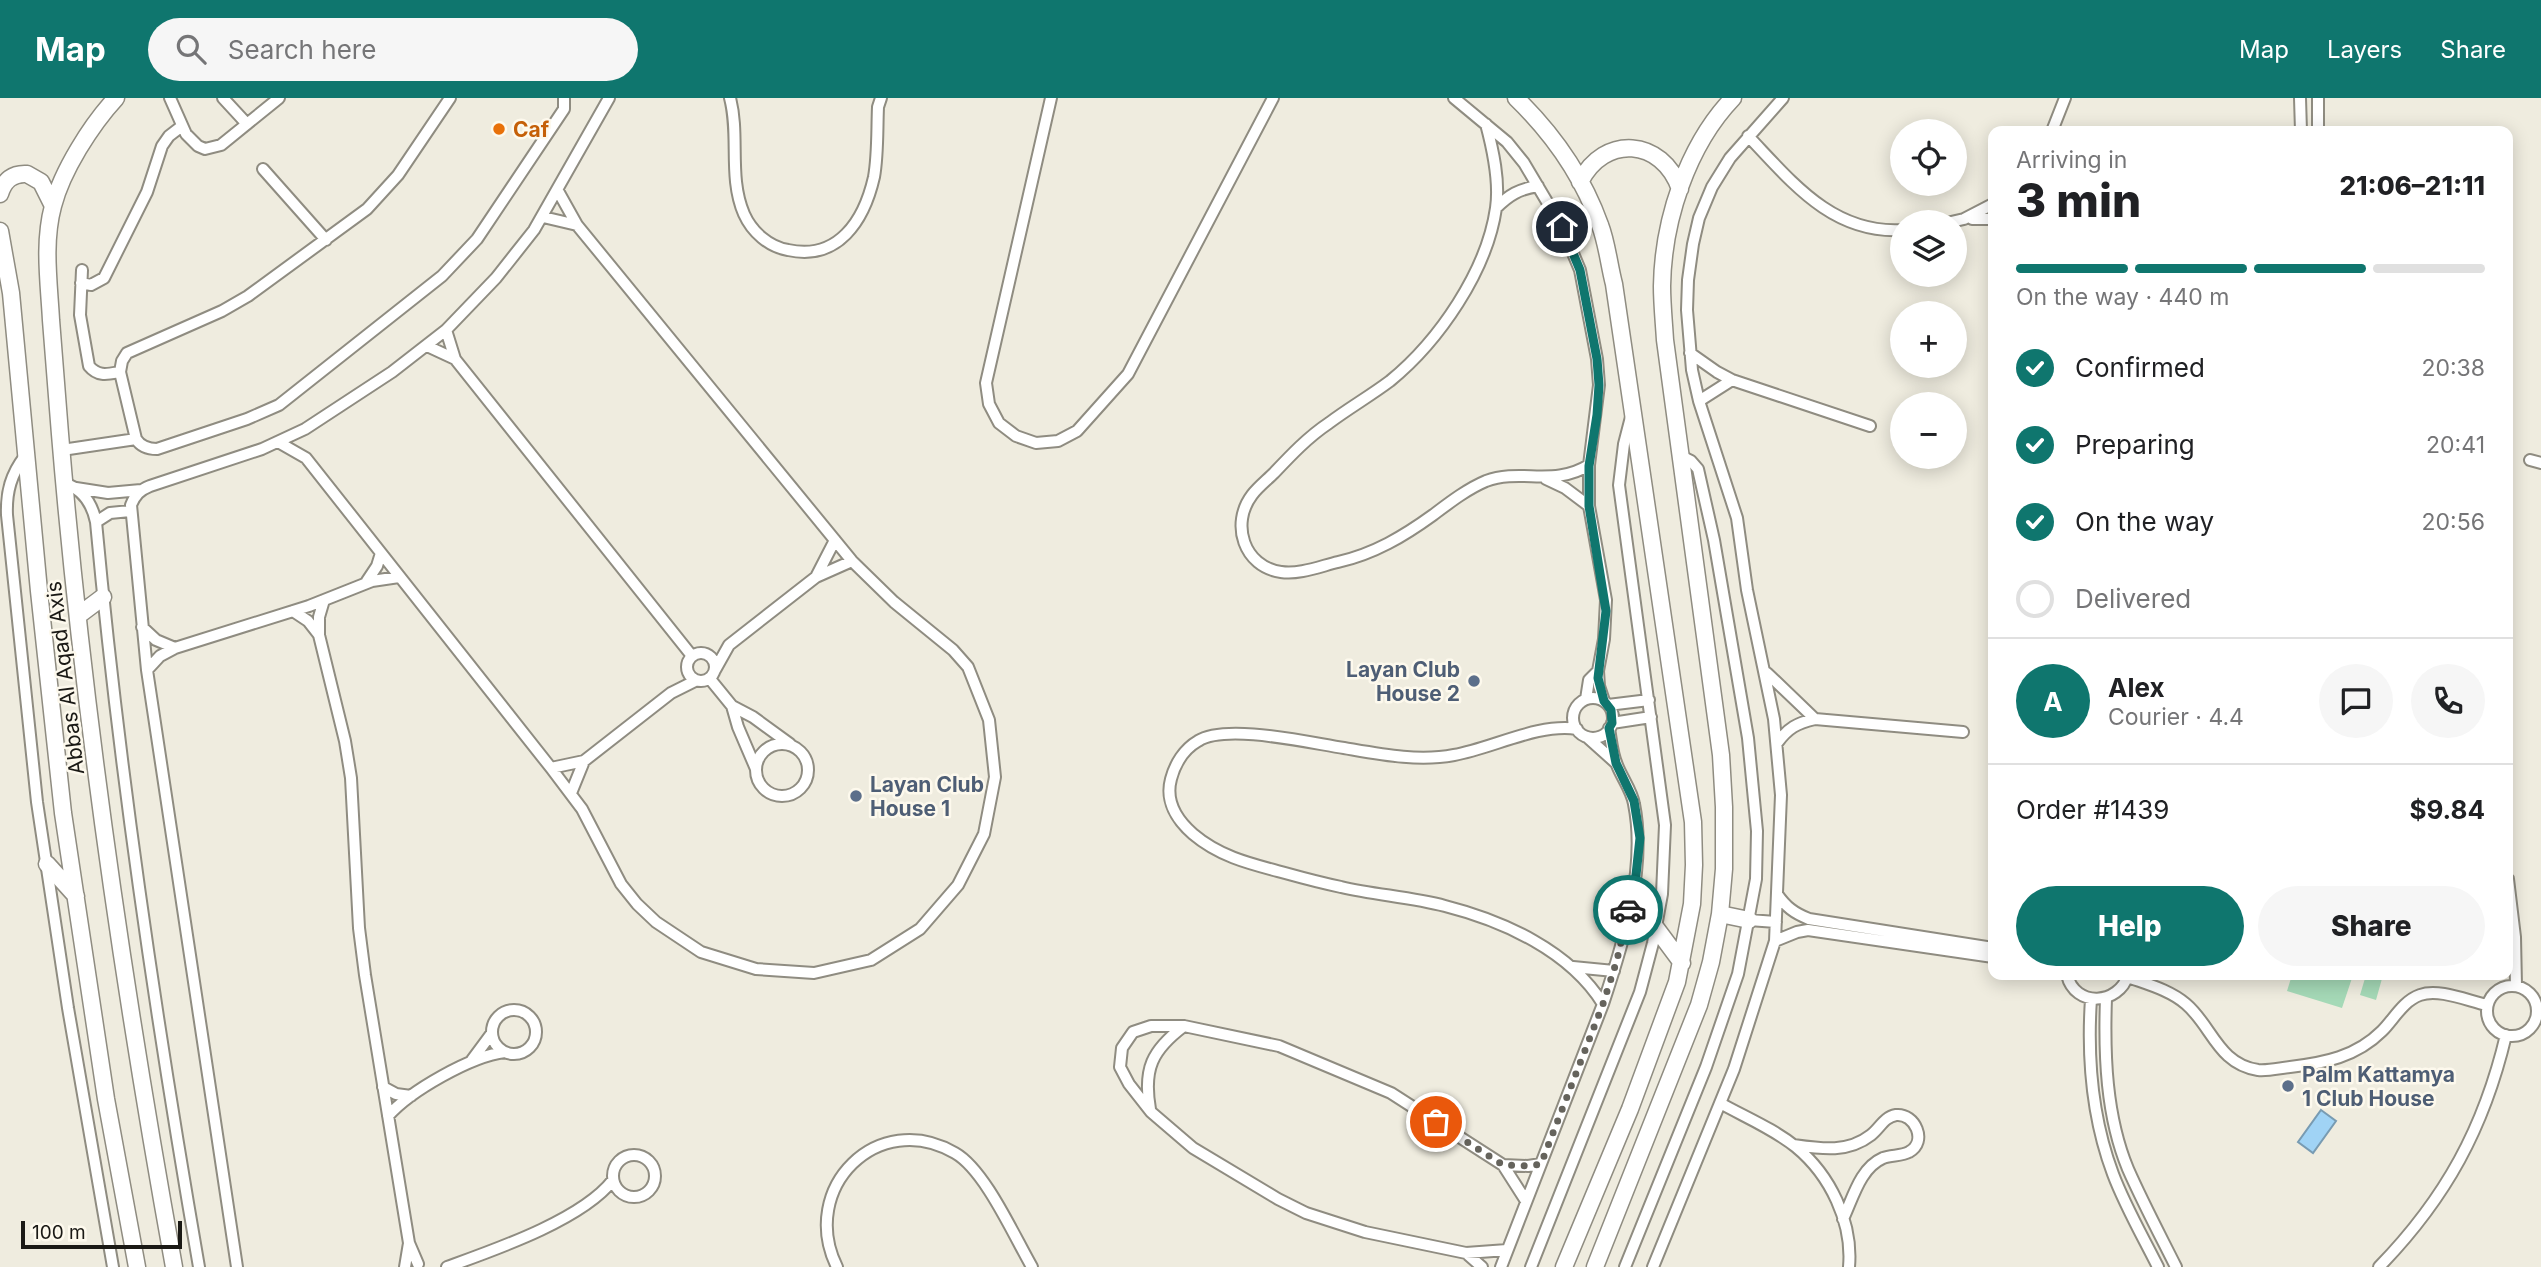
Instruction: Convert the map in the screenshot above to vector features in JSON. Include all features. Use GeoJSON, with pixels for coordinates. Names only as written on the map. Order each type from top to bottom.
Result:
{"type":"FeatureCollection","features":[{"type":"Feature","properties":{"kind":"street","name":"Abbas Al Aqad Axis"},"geometry":{"type":"LineString","coordinates":[[116,98],[79,149],[53,206],[49,226],[48,274],[62,450],[70,486],[79,615],[111,886],[174,1267]]}},
{"type":"Feature","properties":{"kind":"street"},"geometry":{"type":"LineString","coordinates":[[170,98],[182,126],[198,146],[226,149],[247,124],[279,98]]}},
{"type":"Feature","properties":{"kind":"street"},"geometry":{"type":"LineString","coordinates":[[223,98],[247,124]]}},
{"type":"Feature","properties":{"kind":"street"},"geometry":{"type":"LineString","coordinates":[[450,98],[389,186],[367,209],[236,303],[131,350],[122,361],[120,372],[136,439],[143,446],[157,449],[279,405],[442,276],[466,252],[564,109],[564,98]]}},
{"type":"Feature","properties":{"kind":"street"},"geometry":{"type":"LineString","coordinates":[[70,486],[108,493],[141,490],[215,466],[305,429],[392,372],[446,330],[496,278],[543,217],[609,98]]}},
{"type":"Feature","properties":{"kind":"street"},"geometry":{"type":"LineString","coordinates":[[1454,98],[1511,147],[1524,163],[1562,227],[1580,270],[1597,359],[1599,385],[1589,466],[1589,506],[1606,600],[1604,639],[1598,671],[1599,686],[1611,710],[1616,763],[1634,801],[1640,838],[1636,875],[1614,971],[1501,1267]]}},
{"type":"Feature","properties":{"kind":"street"},"geometry":{"type":"LineString","coordinates":[[1516,98],[1538,119],[1574,170],[1600,226],[1614,284],[1693,822],[1692,904],[1682,963],[1665,1019],[1594,1199],[1564,1267]]}},
{"type":"Feature","properties":{"kind":"street"},"geometry":{"type":"LineString","coordinates":[[1595,1267],[1699,1005],[1720,914],[1725,838],[1721,755],[1665,341],[1662,286],[1667,237],[1680,189],[1699,146],[1734,98]]}},
{"type":"Feature","properties":{"kind":"street"},"geometry":{"type":"LineString","coordinates":[[1625,1267],[1706,1067],[1738,974],[1749,920],[1767,902],[1781,795],[1777,743],[1731,498],[1699,401],[1690,353],[1687,310],[1688,280],[1699,218],[1712,187],[1730,158],[1783,98]]}},
{"type":"Feature","properties":{"kind":"street"},"geometry":{"type":"LineString","coordinates":[[2054,126],[2065,98]]}},
{"type":"Feature","properties":{"kind":"street"},"geometry":{"type":"LineString","coordinates":[[2300,98],[2301,126]]}},
{"type":"Feature","properties":{"kind":"street"},"geometry":{"type":"LineString","coordinates":[[2318,98],[2318,126]]}},
{"type":"Feature","properties":{"kind":"street"},"geometry":{"type":"LineString","coordinates":[[1049,101],[986,383],[989,404],[999,423],[1016,436],[1036,443],[1058,441],[1077,431],[1128,374],[1274,99]]}},
{"type":"Feature","properties":{"kind":"street"},"geometry":{"type":"LineString","coordinates":[[732,102],[735,174],[744,216],[758,235],[778,249],[802,253],[827,248],[848,234],[861,213],[874,174],[878,101]]}},
{"type":"Feature","properties":{"kind":"street"},"geometry":{"type":"LineString","coordinates":[[1486,124],[1493,154],[1496,208],[1485,247],[1447,320],[1391,380],[1319,430],[1252,495],[1242,513],[1241,534],[1248,552],[1263,566],[1282,573],[1303,570],[1374,551],[1398,539],[1462,494],[1486,481],[1513,475],[1569,475],[1589,466]]}},
{"type":"Feature","properties":{"kind":"street"},"geometry":{"type":"LineString","coordinates":[[81,283],[91,285],[104,278],[147,192],[162,146],[169,136],[182,126]]}},
{"type":"Feature","properties":{"kind":"street"},"geometry":{"type":"LineString","coordinates":[[1748,136],[1806,197],[1832,214],[1861,226],[1890,229]]}},
{"type":"Feature","properties":{"kind":"street"},"geometry":{"type":"LineString","coordinates":[[1493,154],[1511,147]]}},
{"type":"Feature","properties":{"kind":"street"},"geometry":{"type":"LineString","coordinates":[[1580,182],[1593,162],[1603,155],[1626,148],[1650,152],[1661,159],[1670,167],[1680,189]]}},
{"type":"Feature","properties":{"kind":"street"},"geometry":{"type":"LineString","coordinates":[[262,169],[326,240]]}},
{"type":"Feature","properties":{"kind":"street"},"geometry":{"type":"LineString","coordinates":[[0,194],[2,186],[10,177],[27,174],[41,182],[53,206]]}},
{"type":"Feature","properties":{"kind":"street"},"geometry":{"type":"LineString","coordinates":[[1496,208],[1522,188],[1538,186]]}},
{"type":"Feature","properties":{"kind":"street"},"geometry":{"type":"LineString","coordinates":[[278,442],[306,458],[571,793],[599,838],[621,884],[656,922],[701,952],[756,969],[814,973],[871,960],[920,929],[958,885],[984,834],[995,777],[989,720],[968,667],[953,650],[894,602],[852,561],[577,225],[558,191]]}},
{"type":"Feature","properties":{"kind":"street"},"geometry":{"type":"LineString","coordinates":[[1967,217],[1988,207]]}},
{"type":"Feature","properties":{"kind":"street"},"geometry":{"type":"LineString","coordinates":[[543,217],[577,225]]}},
{"type":"Feature","properties":{"kind":"street"},"geometry":{"type":"LineString","coordinates":[[1967,219],[1988,219]]}},
{"type":"Feature","properties":{"kind":"street","name":"Abbas Al Aqad Axis"},"geometry":{"type":"LineString","coordinates":[[0,222],[11,293],[62,799],[106,1099],[137,1267]]}},
{"type":"Feature","properties":{"kind":"street"},"geometry":{"type":"LineString","coordinates":[[82,270],[82,334],[89,366],[101,374],[120,372]]}},
{"type":"Feature","properties":{"kind":"street"},"geometry":{"type":"LineString","coordinates":[[446,330],[455,359],[693,658]]}},
{"type":"Feature","properties":{"kind":"street"},"geometry":{"type":"LineString","coordinates":[[427,346],[455,359]]}},
{"type":"Feature","properties":{"kind":"street"},"geometry":{"type":"LineString","coordinates":[[1690,353],[1732,380],[1870,426]]}},
{"type":"Feature","properties":{"kind":"street"},"geometry":{"type":"LineString","coordinates":[[1699,401],[1732,380]]}},
{"type":"Feature","properties":{"kind":"street"},"geometry":{"type":"LineString","coordinates":[[1531,1267],[1632,1015],[1656,928],[1664,871],[1665,825],[1619,485],[1624,444],[1633,411]]}},
{"type":"Feature","properties":{"kind":"street"},"geometry":{"type":"LineString","coordinates":[[305,429],[306,458]]}},
{"type":"Feature","properties":{"kind":"street"},"geometry":{"type":"LineString","coordinates":[[62,450],[136,439]]}},
{"type":"Feature","properties":{"kind":"street"},"geometry":{"type":"LineString","coordinates":[[26,456],[11,481],[7,515],[37,802],[68,1008],[113,1267]]}},
{"type":"Feature","properties":{"kind":"street"},"geometry":{"type":"LineString","coordinates":[[1653,1267],[1738,1058],[1775,940],[1776,922],[1767,902],[1748,738],[1714,540],[1699,473],[1691,461],[1681,456]]}},
{"type":"Feature","properties":{"kind":"street"},"geometry":{"type":"LineString","coordinates":[[1540,477],[1565,488],[1589,506]]}},
{"type":"Feature","properties":{"kind":"street"},"geometry":{"type":"LineString","coordinates":[[70,486],[88,501],[96,522],[125,798],[199,1267]]}},
{"type":"Feature","properties":{"kind":"street"},"geometry":{"type":"LineString","coordinates":[[141,490],[130,511],[147,670],[237,1267]]}},
{"type":"Feature","properties":{"kind":"street"},"geometry":{"type":"LineString","coordinates":[[96,522],[110,513],[130,511]]}},
{"type":"Feature","properties":{"kind":"street"},"geometry":{"type":"LineString","coordinates":[[816,577],[835,540]]}},
{"type":"Feature","properties":{"kind":"street"},"geometry":{"type":"LineString","coordinates":[[365,583],[374,572],[381,553]]}},
{"type":"Feature","properties":{"kind":"street"},"geometry":{"type":"LineString","coordinates":[[671,692],[693,658],[729,645],[816,577],[852,561]]}},
{"type":"Feature","properties":{"kind":"street"},"geometry":{"type":"LineString","coordinates":[[147,670],[160,656],[175,648],[293,611],[379,578],[400,577]]}},
{"type":"Feature","properties":{"kind":"street"},"geometry":{"type":"LineString","coordinates":[[79,615],[103,597]]}},
{"type":"Feature","properties":{"kind":"street"},"geometry":{"type":"LineString","coordinates":[[324,600],[319,617],[319,635],[345,741],[351,778],[359,928],[409,1243],[417,1266]]}},
{"type":"Feature","properties":{"kind":"street"},"geometry":{"type":"LineString","coordinates":[[293,611],[308,621],[319,635]]}},
{"type":"Feature","properties":{"kind":"street"},"geometry":{"type":"LineString","coordinates":[[142,627],[156,640],[175,648]]}},
{"type":"Feature","properties":{"kind":"street"},"geometry":{"type":"LineString","coordinates":[[571,793],[584,761],[671,692],[712,674],[729,645]]}},
{"type":"Feature","properties":{"kind":"street"},"geometry":{"type":"LineString","coordinates":[[693,658],[706,654],[713,660],[712,674],[732,706],[764,788],[775,794],[788,795],[800,789],[807,778],[808,765],[802,753],[753,717],[732,706]]}},
{"type":"Feature","properties":{"kind":"street"},"geometry":{"type":"LineString","coordinates":[[693,658],[688,674],[695,681]]}},
{"type":"Feature","properties":{"kind":"street"},"geometry":{"type":"LineString","coordinates":[[1586,699],[1589,680],[1598,671]]}},
{"type":"Feature","properties":{"kind":"street"},"geometry":{"type":"LineString","coordinates":[[1765,671],[1815,719]]}},
{"type":"Feature","properties":{"kind":"street"},"geometry":{"type":"LineString","coordinates":[[1549,728],[1586,699],[1595,698],[1606,703],[1649,700]]}},
{"type":"Feature","properties":{"kind":"street"},"geometry":{"type":"LineString","coordinates":[[1574,711],[1574,724],[1577,729],[1616,763]]}},
{"type":"Feature","properties":{"kind":"street"},"geometry":{"type":"LineString","coordinates":[[1587,737],[1600,736],[1611,725],[1651,717]]}},
{"type":"Feature","properties":{"kind":"street"},"geometry":{"type":"LineString","coordinates":[[1777,743],[1786,731],[1800,722],[1815,719],[1963,732]]}},
{"type":"Feature","properties":{"kind":"street"},"geometry":{"type":"LineString","coordinates":[[1577,729],[1549,728],[1451,756],[1418,758],[1254,735],[1211,735],[1197,741],[1185,752],[1174,766],[1168,788],[1176,816],[1211,849],[1240,861],[1341,887],[1443,906],[1479,916],[1513,930],[1573,967],[1603,1004]]}},
{"type":"Feature","properties":{"kind":"street"},"geometry":{"type":"LineString","coordinates":[[756,771],[759,758],[767,748],[779,744],[792,746]]}},
{"type":"Feature","properties":{"kind":"street"},"geometry":{"type":"LineString","coordinates":[[551,768],[584,761]]}},
{"type":"Feature","properties":{"kind":"street"},"geometry":{"type":"LineString","coordinates":[[47,864],[76,895]]}},
{"type":"Feature","properties":{"kind":"street"},"geometry":{"type":"LineString","coordinates":[[1767,902],[1785,905],[1816,926],[1988,956]]}},
{"type":"Feature","properties":{"kind":"street"},"geometry":{"type":"LineString","coordinates":[[1720,914],[1776,922]]}},
{"type":"Feature","properties":{"kind":"street"},"geometry":{"type":"LineString","coordinates":[[2513,920],[2516,986]]}},
{"type":"Feature","properties":{"kind":"street"},"geometry":{"type":"LineString","coordinates":[[1775,940],[1816,926],[1988,947]]}},
{"type":"Feature","properties":{"kind":"street"},"geometry":{"type":"LineString","coordinates":[[1656,928],[1682,963]]}},
{"type":"Feature","properties":{"kind":"street"},"geometry":{"type":"LineString","coordinates":[[1573,967],[1614,971]]}},
{"type":"Feature","properties":{"kind":"street"},"geometry":{"type":"LineString","coordinates":[[2068,980],[2081,995],[2091,999],[2106,998],[2120,990],[2126,980]]}},
{"type":"Feature","properties":{"kind":"street"},"geometry":{"type":"LineString","coordinates":[[2137,980],[2175,996],[2195,1013],[2222,1052],[2239,1064],[2259,1070],[2339,1059],[2362,1048],[2381,1032],[2404,1005],[2421,994],[2431,993],[2487,1005]]}},
{"type":"Feature","properties":{"kind":"street"},"geometry":{"type":"LineString","coordinates":[[2516,986],[2530,993],[2539,1016],[2522,1033],[2506,1035],[2492,1026],[2488,1019],[2487,1005],[2499,989],[2516,986]]}},
{"type":"Feature","properties":{"kind":"street"},"geometry":{"type":"LineString","coordinates":[[2106,998],[2106,1067],[2117,1135],[2127,1168],[2176,1267]]}},
{"type":"Feature","properties":{"kind":"street"},"geometry":{"type":"LineString","coordinates":[[2091,999],[2090,1067],[2101,1134],[2114,1175],[2158,1267]]}},
{"type":"Feature","properties":{"kind":"street"},"geometry":{"type":"LineString","coordinates":[[388,1116],[411,1096],[472,1060],[505,1052],[521,1053],[532,1045],[536,1032],[531,1019],[520,1011],[506,1012],[496,1020],[492,1033],[472,1060]]}},
{"type":"Feature","properties":{"kind":"street"},"geometry":{"type":"LineString","coordinates":[[1507,1250],[1466,1253],[1365,1233],[1306,1213],[1193,1148],[1151,1112],[1120,1067],[1122,1048],[1133,1032],[1151,1026],[1184,1026],[1279,1046],[1391,1093],[1503,1165],[1527,1201]]}},
{"type":"Feature","properties":{"kind":"street"},"geometry":{"type":"LineString","coordinates":[[1151,1112],[1146,1087],[1151,1063],[1164,1041],[1184,1026]]}},
{"type":"Feature","properties":{"kind":"street"},"geometry":{"type":"LineString","coordinates":[[492,1033],[496,1046],[505,1052]]}},
{"type":"Feature","properties":{"kind":"street"},"geometry":{"type":"LineString","coordinates":[[2379,1267],[2430,1209],[2464,1155],[2485,1109],[2506,1035]]}},
{"type":"Feature","properties":{"kind":"street"},"geometry":{"type":"LineString","coordinates":[[383,1087],[396,1094],[411,1096]]}},
{"type":"Feature","properties":{"kind":"street"},"geometry":{"type":"LineString","coordinates":[[1720,1103],[1794,1145],[1813,1163],[1829,1184],[1843,1220],[1847,1233],[1849,1267]]}},
{"type":"Feature","properties":{"kind":"street"},"geometry":{"type":"LineString","coordinates":[[1794,1145],[1828,1150],[1844,1148],[1860,1143],[1893,1115],[1911,1119],[1917,1127],[1915,1146],[1909,1152],[1880,1159],[1868,1169],[1843,1220]]}},
{"type":"Feature","properties":{"kind":"street"},"geometry":{"type":"LineString","coordinates":[[837,1267],[829,1250],[825,1223],[831,1194],[846,1169],[870,1150],[898,1141],[928,1142],[956,1153],[978,1174],[1032,1267]]}},
{"type":"Feature","properties":{"kind":"street"},"geometry":{"type":"LineString","coordinates":[[1611,1154],[1618,1166],[1631,1166],[1636,1162]]}},
{"type":"Feature","properties":{"kind":"street"},"geometry":{"type":"LineString","coordinates":[[593,1200],[625,1195],[638,1197],[649,1190],[655,1179],[652,1166],[636,1155],[624,1158],[615,1167],[615,1186],[625,1195]]}},
{"type":"Feature","properties":{"kind":"street"},"geometry":{"type":"LineString","coordinates":[[1503,1165],[1541,1164]]}},
{"type":"Feature","properties":{"kind":"street"},"geometry":{"type":"LineString","coordinates":[[446,1267],[526,1235],[593,1200],[613,1180]]}},
{"type":"Feature","properties":{"kind":"street"},"geometry":{"type":"LineString","coordinates":[[1594,1199],[1599,1194],[1612,1194],[1619,1205]]}},
{"type":"Feature","properties":{"kind":"street"},"geometry":{"type":"LineString","coordinates":[[1466,1253],[1482,1267]]}},
{"type":"Feature","properties":{"kind":"green space"},"geometry":{"type":"Polygon","coordinates":[[[2290,980],[2351,980],[2342,1008],[2287,991],[2290,980]]]}},
{"type":"Feature","properties":{"kind":"green space"},"geometry":{"type":"Polygon","coordinates":[[[2364,980],[2382,980],[2376,1000],[2360,995],[2364,980]]]}},
{"type":"Feature","properties":{"kind":"water"},"geometry":{"type":"Polygon","coordinates":[[[2321,1110],[2336,1121],[2313,1153],[2298,1142],[2321,1110]]]}},
{"type":"Feature","properties":{"kind":"way so far"},"geometry":{"type":"LineString","coordinates":[[1436,1122],[1503,1165],[1516,1167],[1541,1164],[1603,1004],[1617,960],[1628,910]]}},
{"type":"Feature","properties":{"kind":"place","name":"Caf"},"geometry":{"type":"Point","coordinates":[499,129]}},
{"type":"Feature","properties":{"kind":"place","name":"Layan Club House 2"},"geometry":{"type":"Point","coordinates":[1474,681]}},
{"type":"Feature","properties":{"kind":"place","name":"Layan Club House 1"},"geometry":{"type":"Point","coordinates":[856,796]}},
{"type":"Feature","properties":{"kind":"place","name":"Palm Kattamya 1 Club House"},"geometry":{"type":"Point","coordinates":[2288,1086]}},
{"type":"Feature","properties":{"kind":"route"},"geometry":{"type":"LineString","coordinates":[[1562,227],[1580,270],[1597,359],[1599,385],[1590,452],[1589,506],[1606,600],[1598,678],[1604,701],[1611,710],[1612,723],[1609,728],[1616,763],[1634,801],[1640,838],[1636,875],[1628,910]]}}]}
